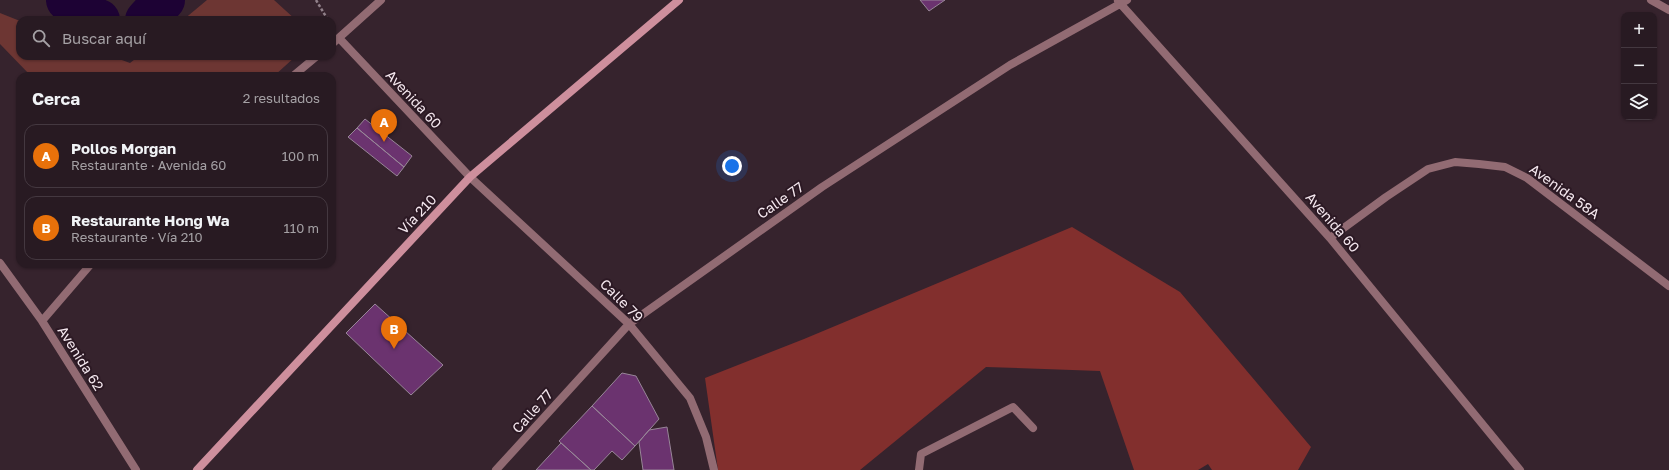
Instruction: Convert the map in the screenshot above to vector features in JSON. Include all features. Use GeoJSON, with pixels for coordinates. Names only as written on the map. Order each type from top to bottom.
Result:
{"type":"FeatureCollection","features":[{"type":"Feature","properties":{"kind":"main road","name":"Vía 210"},"geometry":{"type":"LineString","coordinates":[[197,470],[470,177],[679,0]]}},
{"type":"Feature","properties":{"kind":"street"},"geometry":{"type":"LineString","coordinates":[[336,40],[380,0]]}},
{"type":"Feature","properties":{"kind":"street"},"geometry":{"type":"LineString","coordinates":[[1651,0],[1669,10]]}},
{"type":"Feature","properties":{"kind":"street","name":"Avenida 60"},"geometry":{"type":"LineString","coordinates":[[1121,1],[1330,238],[1520,470]]}},
{"type":"Feature","properties":{"kind":"street","name":"Calle 77"},"geometry":{"type":"LineString","coordinates":[[496,470],[629,324],[828,182],[1010,65],[1121,1]]}},
{"type":"Feature","properties":{"kind":"street","name":"Avenida 60"},"geometry":{"type":"LineString","coordinates":[[336,42],[470,177]]}},
{"type":"Feature","properties":{"kind":"street"},"geometry":{"type":"LineString","coordinates":[[298,72],[312,60]]}},
{"type":"Feature","properties":{"kind":"street","name":"Avenida 58A"},"geometry":{"type":"LineString","coordinates":[[1330,238],[1386,197],[1428,169],[1455,162],[1505,167],[1527,178],[1669,286]]}},
{"type":"Feature","properties":{"kind":"street","name":"Calle 79"},"geometry":{"type":"LineString","coordinates":[[470,177],[629,324],[690,398],[706,437],[714,470]]}},
{"type":"Feature","properties":{"kind":"street","name":"Avenida 62"},"geometry":{"type":"LineString","coordinates":[[0,263],[42,320],[136,470]]}},
{"type":"Feature","properties":{"kind":"street"},"geometry":{"type":"LineString","coordinates":[[42,320],[88,268]]}},
{"type":"Feature","properties":{"kind":"street"},"geometry":{"type":"LineString","coordinates":[[919,470],[921,454],[1013,407],[1033,428]]}},
{"type":"Feature","properties":{"kind":"path"},"geometry":{"type":"LineString","coordinates":[[316,0],[326,16]]}},
{"type":"Feature","properties":{"kind":"shaded area"},"geometry":{"type":"Polygon","coordinates":[[[207,0],[274,0],[292,16],[188,16],[207,0]]]}},
{"type":"Feature","properties":{"kind":"shaded area"},"geometry":{"type":"Polygon","coordinates":[[[0,13],[16,19],[16,60],[122,60],[130,63],[134,60],[292,60],[278,72],[27,72],[0,44],[0,13]]]}},
{"type":"Feature","properties":{"kind":"shaded area"},"geometry":{"type":"Polygon","coordinates":[[[1072,227],[1180,292],[1311,447],[1298,470],[1212,470],[1208,464],[1198,470],[1134,470],[1100,371],[986,367],[860,470],[718,470],[705,378],[804,339],[1072,227]]]}},
{"type":"Feature","properties":{"kind":"building"},"geometry":{"type":"Polygon","coordinates":[[[920,0],[945,0],[929,11],[920,0]]]}},
{"type":"Feature","properties":{"kind":"building"},"geometry":{"type":"Polygon","coordinates":[[[365,119],[412,156],[404,167],[357,128],[365,119]]]}},
{"type":"Feature","properties":{"kind":"building"},"geometry":{"type":"Polygon","coordinates":[[[357,128],[404,167],[397,176],[348,137],[357,128]]]}},
{"type":"Feature","properties":{"kind":"building"},"geometry":{"type":"Polygon","coordinates":[[[375,304],[443,365],[411,395],[346,333],[375,304]]]}},
{"type":"Feature","properties":{"kind":"building"},"geometry":{"type":"Polygon","coordinates":[[[622,373],[636,376],[659,419],[635,446],[592,406],[622,373]]]}},
{"type":"Feature","properties":{"kind":"building"},"geometry":{"type":"Polygon","coordinates":[[[592,406],[635,446],[622,460],[612,451],[594,470],[591,470],[559,441],[592,406]]]}},
{"type":"Feature","properties":{"kind":"building"},"geometry":{"type":"Polygon","coordinates":[[[667,427],[674,470],[643,470],[639,442],[649,430],[667,427]]]}},
{"type":"Feature","properties":{"kind":"building"},"geometry":{"type":"Polygon","coordinates":[[[561,443],[591,470],[536,470],[561,443]]]}},
{"type":"Feature","properties":{"kind":"waterway"},"geometry":{"type":"LineString","coordinates":[[67,0],[85,16]]}},
{"type":"Feature","properties":{"kind":"waterway"},"geometry":{"type":"LineString","coordinates":[[150,16],[164,0]]}},
{"type":"Feature","properties":{"kind":"place","name":"Pollos Morgan"},"geometry":{"type":"Point","coordinates":[384,142]}},
{"type":"Feature","properties":{"kind":"place","name":"Restaurante Hong Wa"},"geometry":{"type":"Point","coordinates":[394,349]}}]}
